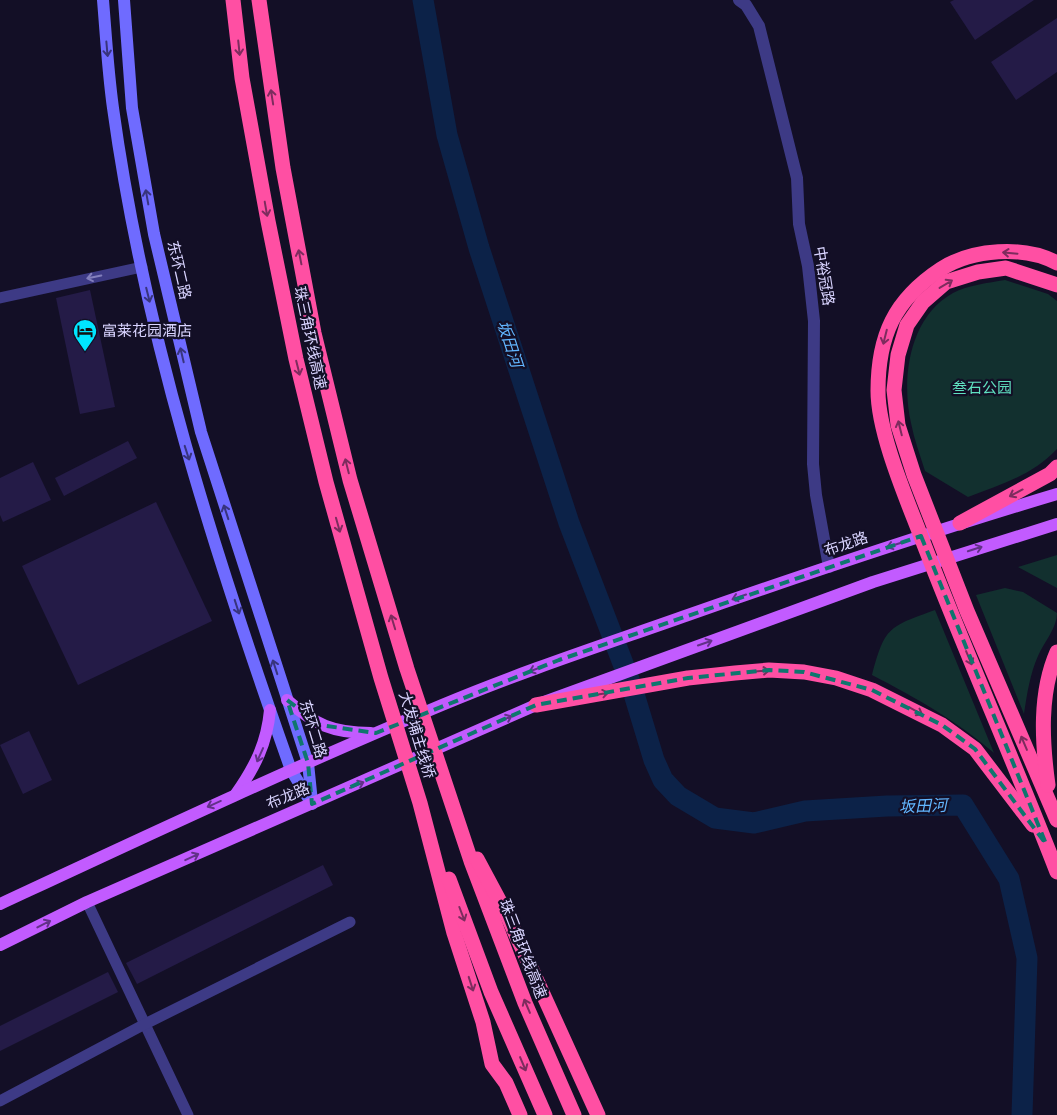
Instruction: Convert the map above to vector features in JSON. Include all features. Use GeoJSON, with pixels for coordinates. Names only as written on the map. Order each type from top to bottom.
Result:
{"type":"FeatureCollection","features":[{"type":"Feature","properties":{"kind":"highway","name":"珠三角环线高速"},"geometry":{"type":"LineString","coordinates":[[234,0],[242,78],[296,359],[326,482],[381,678]]}},
{"type":"Feature","properties":{"kind":"highway","name":"珠三角环线高速"},"geometry":{"type":"LineString","coordinates":[[259,0],[284,168],[314,333],[350,480],[407,669]]}},
{"type":"Feature","properties":{"kind":"highway"},"geometry":{"type":"LineString","coordinates":[[1057,264],[1026,254],[991,251],[956,260],[934,274],[909,295],[888,325],[879,359],[878,394],[886,436],[968,611],[1057,820]]}},
{"type":"Feature","properties":{"kind":"highway"},"geometry":{"type":"LineString","coordinates":[[1057,286],[1006,268],[978,272],[946,282],[923,302],[907,325],[898,355],[894,390],[906,476],[950,613],[1057,872]]}},
{"type":"Feature","properties":{"kind":"highway"},"geometry":{"type":"LineString","coordinates":[[960,523],[1050,474],[1057,467]]}},
{"type":"Feature","properties":{"kind":"highway"},"geometry":{"type":"LineString","coordinates":[[1050,804],[1044,756],[1043,718],[1047,687],[1057,652]]}},
{"type":"Feature","properties":{"kind":"highway","name":"大发埔主线桥"},"geometry":{"type":"LineString","coordinates":[[407,669],[448,793]]}},
{"type":"Feature","properties":{"kind":"highway"},"geometry":{"type":"LineString","coordinates":[[536,705],[688,678],[734,673],[769,670],[804,672],[836,678],[872,690],[942,725],[974,749],[995,773],[1046,844]]}},
{"type":"Feature","properties":{"kind":"highway","name":"大发埔主线桥"},"geometry":{"type":"LineString","coordinates":[[381,678],[420,803]]}},
{"type":"Feature","properties":{"kind":"highway","name":"珠三角环线高速"},"geometry":{"type":"LineString","coordinates":[[448,793],[525,1004],[574,1115]]}},
{"type":"Feature","properties":{"kind":"highway"},"geometry":{"type":"LineString","coordinates":[[420,803],[454,933],[483,1022],[492,1064],[506,1083],[520,1115]]}},
{"type":"Feature","properties":{"kind":"highway"},"geometry":{"type":"LineString","coordinates":[[420,803],[492,992],[544,1115]]}},
{"type":"Feature","properties":{"kind":"highway"},"geometry":{"type":"LineString","coordinates":[[463,837],[488,876],[598,1115]]}},
{"type":"Feature","properties":{"kind":"main road"},"geometry":{"type":"LineString","coordinates":[[103,0],[112,107],[142,267],[182,437],[291,770],[312,804]]}},
{"type":"Feature","properties":{"kind":"main road","name":"东环二路"},"geometry":{"type":"LineString","coordinates":[[124,0],[132,108],[154,234],[200,432],[308,763],[312,804]]}},
{"type":"Feature","properties":{"kind":"main road","name":"布龙路"},"geometry":{"type":"LineString","coordinates":[[0,904],[235,795],[444,704],[582,652],[829,567],[960,523],[1057,494]]}},
{"type":"Feature","properties":{"kind":"main road","name":"布龙路"},"geometry":{"type":"LineString","coordinates":[[0,945],[87,902],[536,705],[873,582],[1057,524]]}},
{"type":"Feature","properties":{"kind":"main road"},"geometry":{"type":"LineString","coordinates":[[287,700],[304,716],[320,725],[338,731],[376,733]]}},
{"type":"Feature","properties":{"kind":"main road"},"geometry":{"type":"LineString","coordinates":[[235,795],[255,766],[263,748],[270,710]]}},
{"type":"Feature","properties":{"kind":"street","name":"中裕冠路"},"geometry":{"type":"LineString","coordinates":[[739,0],[746,5],[759,26],[796,178],[799,224],[808,266],[814,321],[812,414],[815,480],[829,567]]}},
{"type":"Feature","properties":{"kind":"street"},"geometry":{"type":"LineString","coordinates":[[0,298],[142,267]]}},
{"type":"Feature","properties":{"kind":"street"},"geometry":{"type":"LineString","coordinates":[[87,902],[188,1115]]}},
{"type":"Feature","properties":{"kind":"street"},"geometry":{"type":"LineString","coordinates":[[0,1101],[145,1024],[350,922]]}},
{"type":"Feature","properties":{"kind":"highlighted area"},"geometry":{"type":"Polygon","coordinates":[[[921,536],[1046,844],[975,749],[942,725],[872,690],[804,672],[769,670],[688,678],[536,705],[312,804],[308,763],[287,700],[320,725],[376,733],[559,660],[921,536]]]}},
{"type":"Feature","properties":{"kind":"green space","name":"叁石公园"},"geometry":{"type":"Polygon","coordinates":[[[1005,280],[1048,294],[1057,301],[1057,449],[1026,473],[968,497],[925,471],[914,435],[908,406],[908,369],[918,333],[926,317],[938,304],[953,293],[965,288],[1005,280]]]}},
{"type":"Feature","properties":{"kind":"green space"},"geometry":{"type":"Polygon","coordinates":[[[1057,555],[1057,588],[1018,567],[1057,555]]]}},
{"type":"Feature","properties":{"kind":"green space"},"geometry":{"type":"Polygon","coordinates":[[[1005,588],[1023,592],[1057,613],[1053,630],[1035,663],[1024,714],[976,595],[1005,588]]]}},
{"type":"Feature","properties":{"kind":"green space"},"geometry":{"type":"Polygon","coordinates":[[[935,610],[994,753],[965,730],[935,710],[872,675],[881,647],[891,631],[898,625],[935,610]]]}},
{"type":"Feature","properties":{"kind":"building"},"geometry":{"type":"Polygon","coordinates":[[[954,0],[1034,0],[975,40],[950,2],[954,0]]]}},
{"type":"Feature","properties":{"kind":"building"},"geometry":{"type":"Polygon","coordinates":[[[1057,18],[1057,72],[1016,100],[991,62],[1057,18]]]}},
{"type":"Feature","properties":{"kind":"building","name":"富莱花园酒店"},"geometry":{"type":"Polygon","coordinates":[[[90,290],[115,407],[80,414],[56,298],[90,290]]]}},
{"type":"Feature","properties":{"kind":"building"},"geometry":{"type":"Polygon","coordinates":[[[128,441],[137,458],[64,496],[55,478],[128,441]]]}},
{"type":"Feature","properties":{"kind":"building"},"geometry":{"type":"Polygon","coordinates":[[[33,462],[51,500],[3,522],[0,515],[0,478],[33,462]]]}},
{"type":"Feature","properties":{"kind":"building"},"geometry":{"type":"Polygon","coordinates":[[[156,502],[212,621],[78,685],[22,566],[156,502]]]}},
{"type":"Feature","properties":{"kind":"building"},"geometry":{"type":"Polygon","coordinates":[[[29,731],[52,780],[23,794],[0,745],[29,731]]]}},
{"type":"Feature","properties":{"kind":"building"},"geometry":{"type":"Polygon","coordinates":[[[323,865],[333,885],[137,984],[126,963],[323,865]]]}},
{"type":"Feature","properties":{"kind":"building"},"geometry":{"type":"Polygon","coordinates":[[[108,972],[118,992],[0,1051],[0,1026],[108,972]]]}},
{"type":"Feature","properties":{"kind":"waterway","name":"坂田河"},"geometry":{"type":"LineString","coordinates":[[423,0],[447,135],[479,248],[569,523],[629,679]]}},
{"type":"Feature","properties":{"kind":"waterway","name":"坂田河"},"geometry":{"type":"LineString","coordinates":[[634,694],[654,760],[663,780],[678,796],[715,818],[754,823],[805,811],[887,806],[963,805],[1009,879],[1027,958],[1022,1115]]}},
{"type":"Feature","properties":{"kind":"place","name":"富莱花园酒店"},"geometry":{"type":"Point","coordinates":[85,352]}}]}
